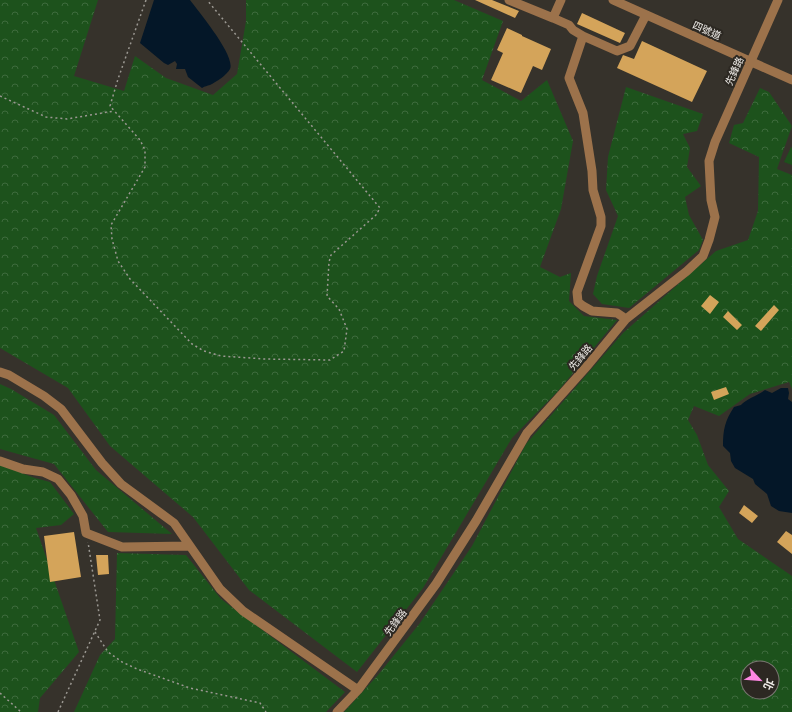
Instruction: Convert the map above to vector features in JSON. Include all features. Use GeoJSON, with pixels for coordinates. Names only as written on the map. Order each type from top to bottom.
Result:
{"type":"FeatureCollection","features":[{"type":"Feature","properties":{"kind":"lane"},"geometry":{"type":"LineString","coordinates":[[502,0],[508,0],[569,25],[573,30],[583,36],[617,51],[630,46],[646,15]]}},
{"type":"Feature","properties":{"kind":"lane"},"geometry":{"type":"LineString","coordinates":[[553,18],[561,0]]}},
{"type":"Feature","properties":{"kind":"lane","name":"四號道"},"geometry":{"type":"LineString","coordinates":[[613,0],[792,80]]}},
{"type":"Feature","properties":{"kind":"lane","name":"先鋒路"},"geometry":{"type":"LineString","coordinates":[[337,712],[358,690],[436,584],[476,521],[527,433],[588,365],[626,319],[687,271],[703,256],[715,217],[711,200],[709,161],[715,142],[778,0]]}},
{"type":"Feature","properties":{"kind":"lane"},"geometry":{"type":"LineString","coordinates":[[583,36],[569,78],[583,113],[592,171],[593,190],[602,217],[601,226],[577,292],[578,302],[592,311],[617,312],[626,319]]}},
{"type":"Feature","properties":{"kind":"lane"},"geometry":{"type":"LineString","coordinates":[[0,372],[9,375],[44,396],[61,410],[102,463],[121,484],[174,522],[220,589],[243,611],[358,690]]}},
{"type":"Feature","properties":{"kind":"lane"},"geometry":{"type":"LineString","coordinates":[[0,461],[23,469],[43,472],[58,479],[71,495],[83,516],[86,533],[122,547],[190,546]]}},
{"type":"Feature","properties":{"kind":"path"},"geometry":{"type":"LineString","coordinates":[[146,0],[110,106],[140,140],[144,150],[145,167],[111,226],[112,239],[118,261],[130,278],[192,344],[204,351],[221,356],[265,359],[330,360],[344,350],[347,329],[339,309],[327,296],[329,262],[331,255],[376,215],[380,208],[207,0]]}},
{"type":"Feature","properties":{"kind":"path"},"geometry":{"type":"LineString","coordinates":[[0,96],[46,117],[67,119],[114,111]]}},
{"type":"Feature","properties":{"kind":"path"},"geometry":{"type":"LineString","coordinates":[[58,712],[100,620],[86,533]]}},
{"type":"Feature","properties":{"kind":"path"},"geometry":{"type":"LineString","coordinates":[[95,632],[108,652],[122,662],[190,688],[260,703],[266,712]]}},
{"type":"Feature","properties":{"kind":"path"},"geometry":{"type":"LineString","coordinates":[[0,693],[21,712]]}},
{"type":"Feature","properties":{"kind":"green space"},"geometry":{"type":"Polygon","coordinates":[[[0,0],[98,0],[74,76],[124,91],[135,56],[166,78],[213,95],[237,74],[246,21],[246,0],[454,0],[503,21],[482,80],[521,101],[547,80],[573,141],[561,209],[540,267],[560,277],[571,273],[569,301],[584,316],[617,320],[558,391],[512,438],[423,588],[357,672],[249,590],[193,517],[110,446],[68,388],[0,348],[0,0]]]}},
{"type":"Feature","properties":{"kind":"green space"},"geometry":{"type":"Polygon","coordinates":[[[626,87],[703,114],[697,131],[683,134],[690,148],[687,167],[701,186],[685,197],[689,215],[703,240],[699,250],[629,308],[602,304],[593,294],[597,276],[618,216],[606,190],[608,157],[626,87]]]}},
{"type":"Feature","properties":{"kind":"green space"},"geometry":{"type":"Polygon","coordinates":[[[760,88],[769,92],[792,126],[777,169],[792,175],[792,389],[789,382],[750,394],[719,416],[694,406],[688,420],[697,435],[708,465],[729,491],[719,507],[738,539],[792,576],[792,712],[344,712],[378,675],[420,623],[472,546],[526,444],[623,333],[716,251],[748,240],[758,211],[759,157],[729,143],[734,125],[743,123],[760,88]]]}},
{"type":"Feature","properties":{"kind":"green space"},"geometry":{"type":"Polygon","coordinates":[[[791,147],[792,148],[792,165],[784,162],[791,147]]]}},
{"type":"Feature","properties":{"kind":"green space"},"geometry":{"type":"Polygon","coordinates":[[[0,384],[54,415],[96,470],[172,534],[108,532],[54,464],[0,449],[0,384]]]}},
{"type":"Feature","properties":{"kind":"green space"},"geometry":{"type":"Polygon","coordinates":[[[0,465],[50,482],[74,514],[61,525],[36,528],[79,652],[40,698],[38,712],[0,712],[0,465]]]}},
{"type":"Feature","properties":{"kind":"green space"},"geometry":{"type":"Polygon","coordinates":[[[117,553],[186,555],[221,599],[345,692],[326,712],[74,712],[100,655],[115,639],[117,553]]]}},
{"type":"Feature","properties":{"kind":"water"},"geometry":{"type":"Polygon","coordinates":[[[154,0],[190,0],[222,44],[227,54],[230,69],[226,74],[210,85],[202,88],[188,77],[185,69],[176,69],[177,64],[175,61],[168,65],[164,63],[140,43],[154,0]]]}},
{"type":"Feature","properties":{"kind":"water"},"geometry":{"type":"Polygon","coordinates":[[[781,388],[788,388],[788,399],[792,402],[792,513],[779,511],[771,506],[767,494],[755,484],[753,479],[735,468],[731,461],[730,453],[723,446],[725,425],[734,407],[741,405],[765,390],[772,393],[781,388]]]}},
{"type":"Feature","properties":{"kind":"building"},"geometry":{"type":"Polygon","coordinates":[[[475,0],[492,0],[519,11],[515,18],[475,0]]]}},
{"type":"Feature","properties":{"kind":"building"},"geometry":{"type":"Polygon","coordinates":[[[582,13],[625,33],[620,43],[577,24],[582,13]]]}},
{"type":"Feature","properties":{"kind":"building"},"geometry":{"type":"Polygon","coordinates":[[[507,28],[551,49],[542,70],[533,66],[521,93],[491,80],[503,53],[497,50],[507,28]]]}},
{"type":"Feature","properties":{"kind":"building"},"geometry":{"type":"Polygon","coordinates":[[[642,41],[707,71],[692,102],[617,68],[623,55],[634,59],[642,41]]]}},
{"type":"Feature","properties":{"kind":"building"},"geometry":{"type":"Polygon","coordinates":[[[710,295],[719,302],[710,314],[701,306],[710,295]]]}},
{"type":"Feature","properties":{"kind":"building"},"geometry":{"type":"Polygon","coordinates":[[[774,305],[779,310],[761,331],[755,326],[774,305]]]}},
{"type":"Feature","properties":{"kind":"building"},"geometry":{"type":"Polygon","coordinates":[[[728,311],[742,325],[737,330],[723,317],[728,311]]]}},
{"type":"Feature","properties":{"kind":"building"},"geometry":{"type":"Polygon","coordinates":[[[726,387],[729,394],[714,400],[711,392],[726,387]]]}},
{"type":"Feature","properties":{"kind":"building"},"geometry":{"type":"Polygon","coordinates":[[[744,505],[758,516],[752,523],[739,513],[744,505]]]}},
{"type":"Feature","properties":{"kind":"building"},"geometry":{"type":"Polygon","coordinates":[[[786,531],[792,535],[792,554],[777,542],[786,531]]]}},
{"type":"Feature","properties":{"kind":"building"},"geometry":{"type":"Polygon","coordinates":[[[74,532],[81,577],[50,582],[44,536],[74,532]]]}},
{"type":"Feature","properties":{"kind":"building"},"geometry":{"type":"Polygon","coordinates":[[[96,555],[108,555],[109,574],[98,575],[96,555]]]}}]}
